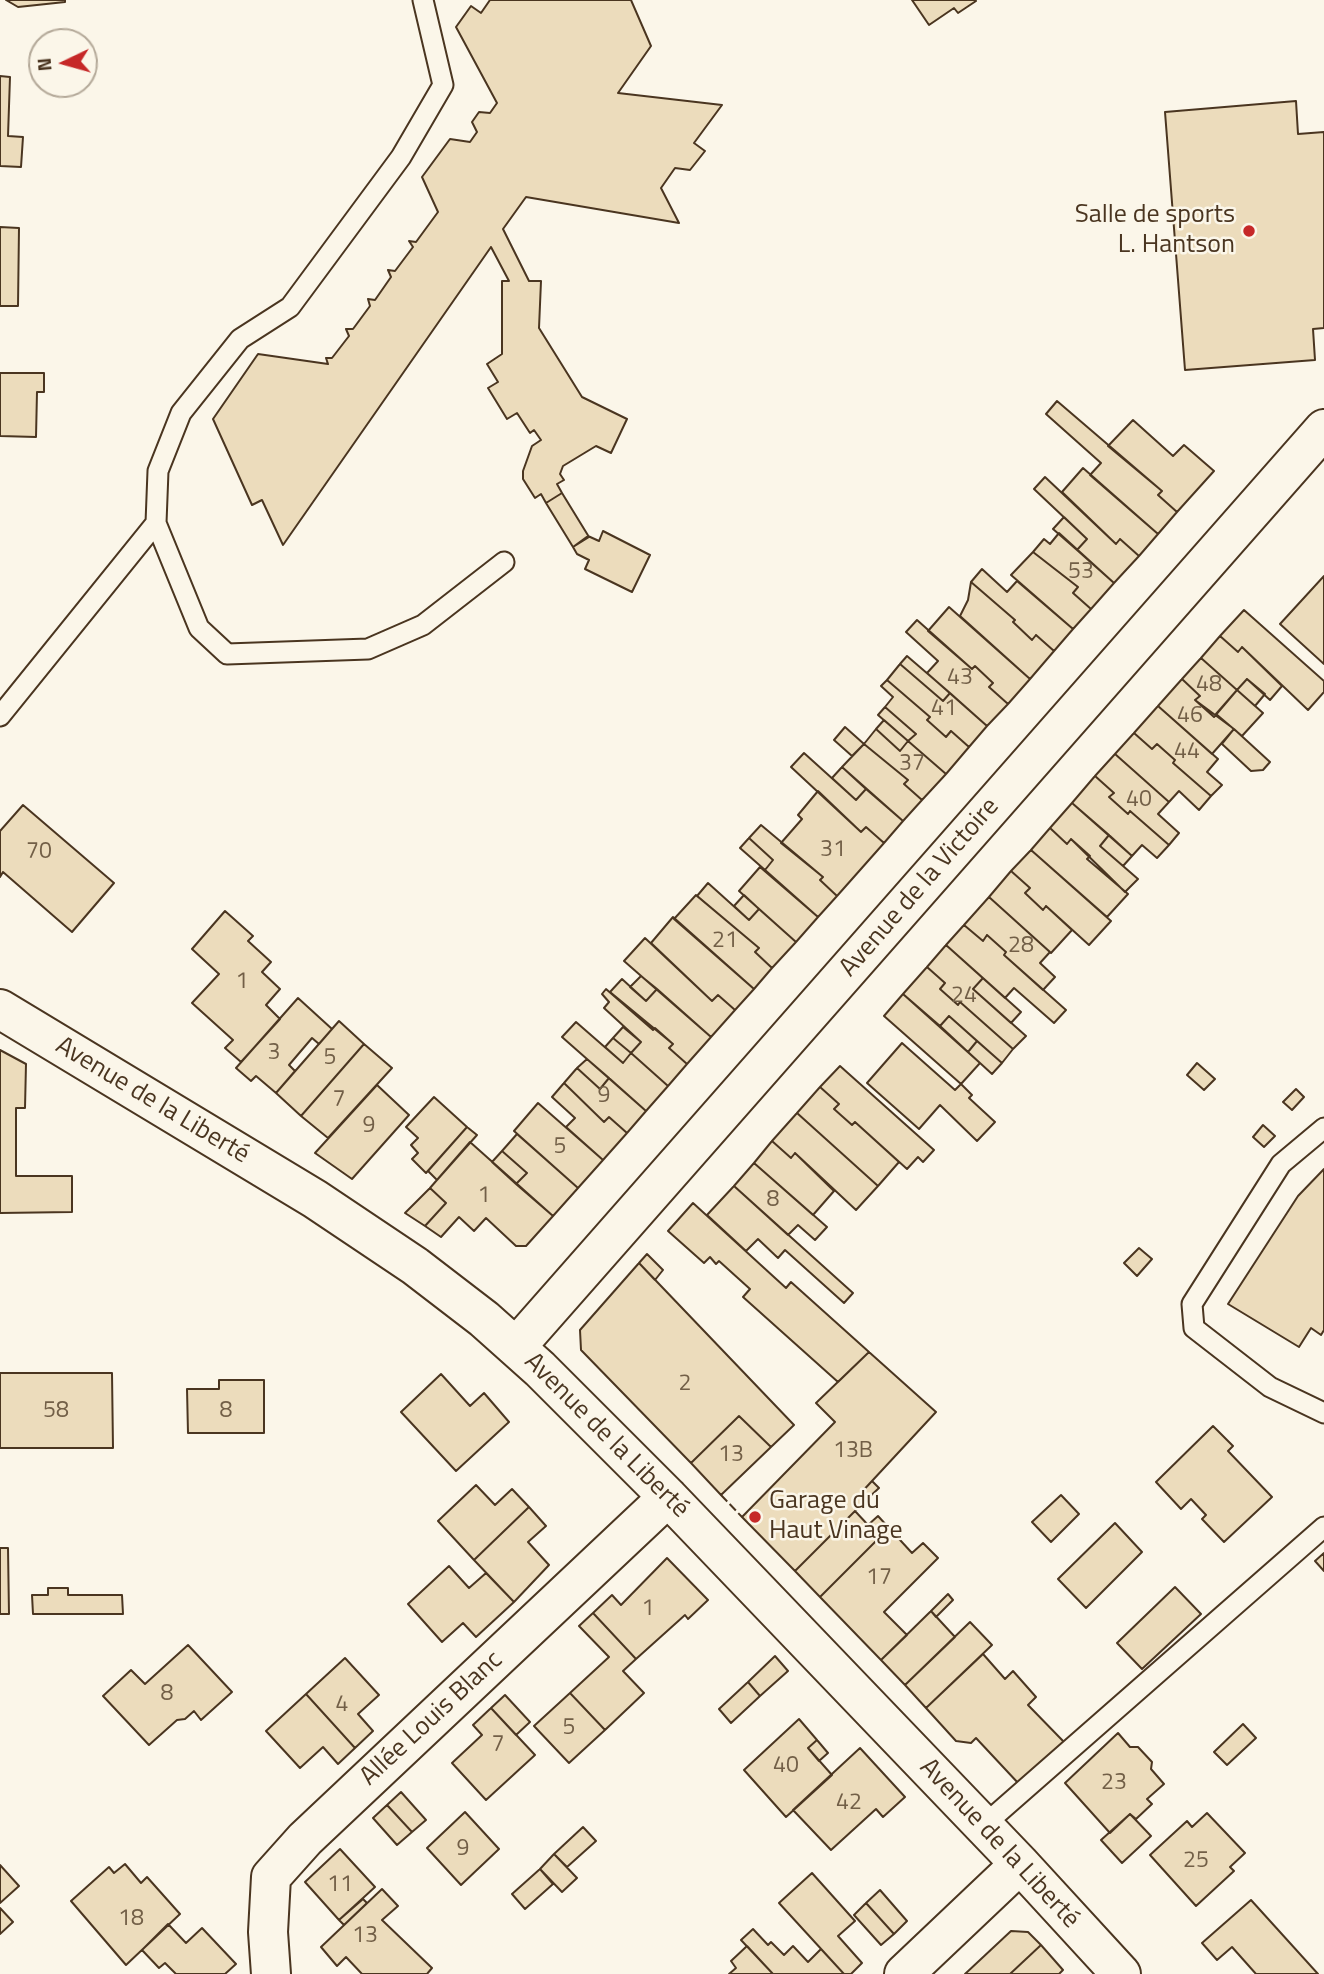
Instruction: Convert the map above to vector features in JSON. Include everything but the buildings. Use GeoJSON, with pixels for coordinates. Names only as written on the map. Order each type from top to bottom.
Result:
{"type":"FeatureCollection","features":[{"type":"Feature","properties":{"kind":"street","name":"Avenue de la Victoire"},"geometry":{"type":"LineString","coordinates":[[516,1347],[1324,429]]}},
{"type":"Feature","properties":{"kind":"street","name":"Avenue de la Liberté"},"geometry":{"type":"LineString","coordinates":[[0,1009],[315,1199],[415,1266],[516,1347],[668,1497],[1020,1864],[1121,1974]]}},
{"type":"Feature","properties":{"kind":"street","name":"Allée Louis Blanc"},"geometry":{"type":"LineString","coordinates":[[271,1974],[268,1932],[271,1877],[304,1839],[668,1497]]}},
{"type":"Feature","properties":{"kind":"street"},"geometry":{"type":"LineString","coordinates":[[904,1974],[1020,1864]]}},
{"type":"Feature","properties":{"kind":"lane"},"geometry":{"type":"LineString","coordinates":[[423,0],[443,85],[401,158],[290,307],[240,339],[181,413],[159,471],[156,523],[199,628],[227,654],[368,649],[423,625],[504,562]]}},
{"type":"Feature","properties":{"kind":"lane"},"geometry":{"type":"LineString","coordinates":[[0,716],[156,523]]}},
{"type":"Feature","properties":{"kind":"lane"},"geometry":{"type":"LineString","coordinates":[[1324,1128],[1281,1164],[1192,1304],[1194,1328],[1270,1387],[1324,1413]]}},
{"type":"Feature","properties":{"kind":"lane"},"geometry":{"type":"LineString","coordinates":[[983,1826],[1324,1527]]}},
{"type":"Feature","properties":{"kind":"fence"},"geometry":{"type":"LineString","coordinates":[[721,1495],[742,1517]]}},
{"type":"Feature","properties":{"kind":"place","name":"Salle de sports L. Hantson"},"geometry":{"type":"Point","coordinates":[1249,231]}},
{"type":"Feature","properties":{"kind":"place","name":"Garage du Haut Vinage"},"geometry":{"type":"Point","coordinates":[755,1517]}}]}
